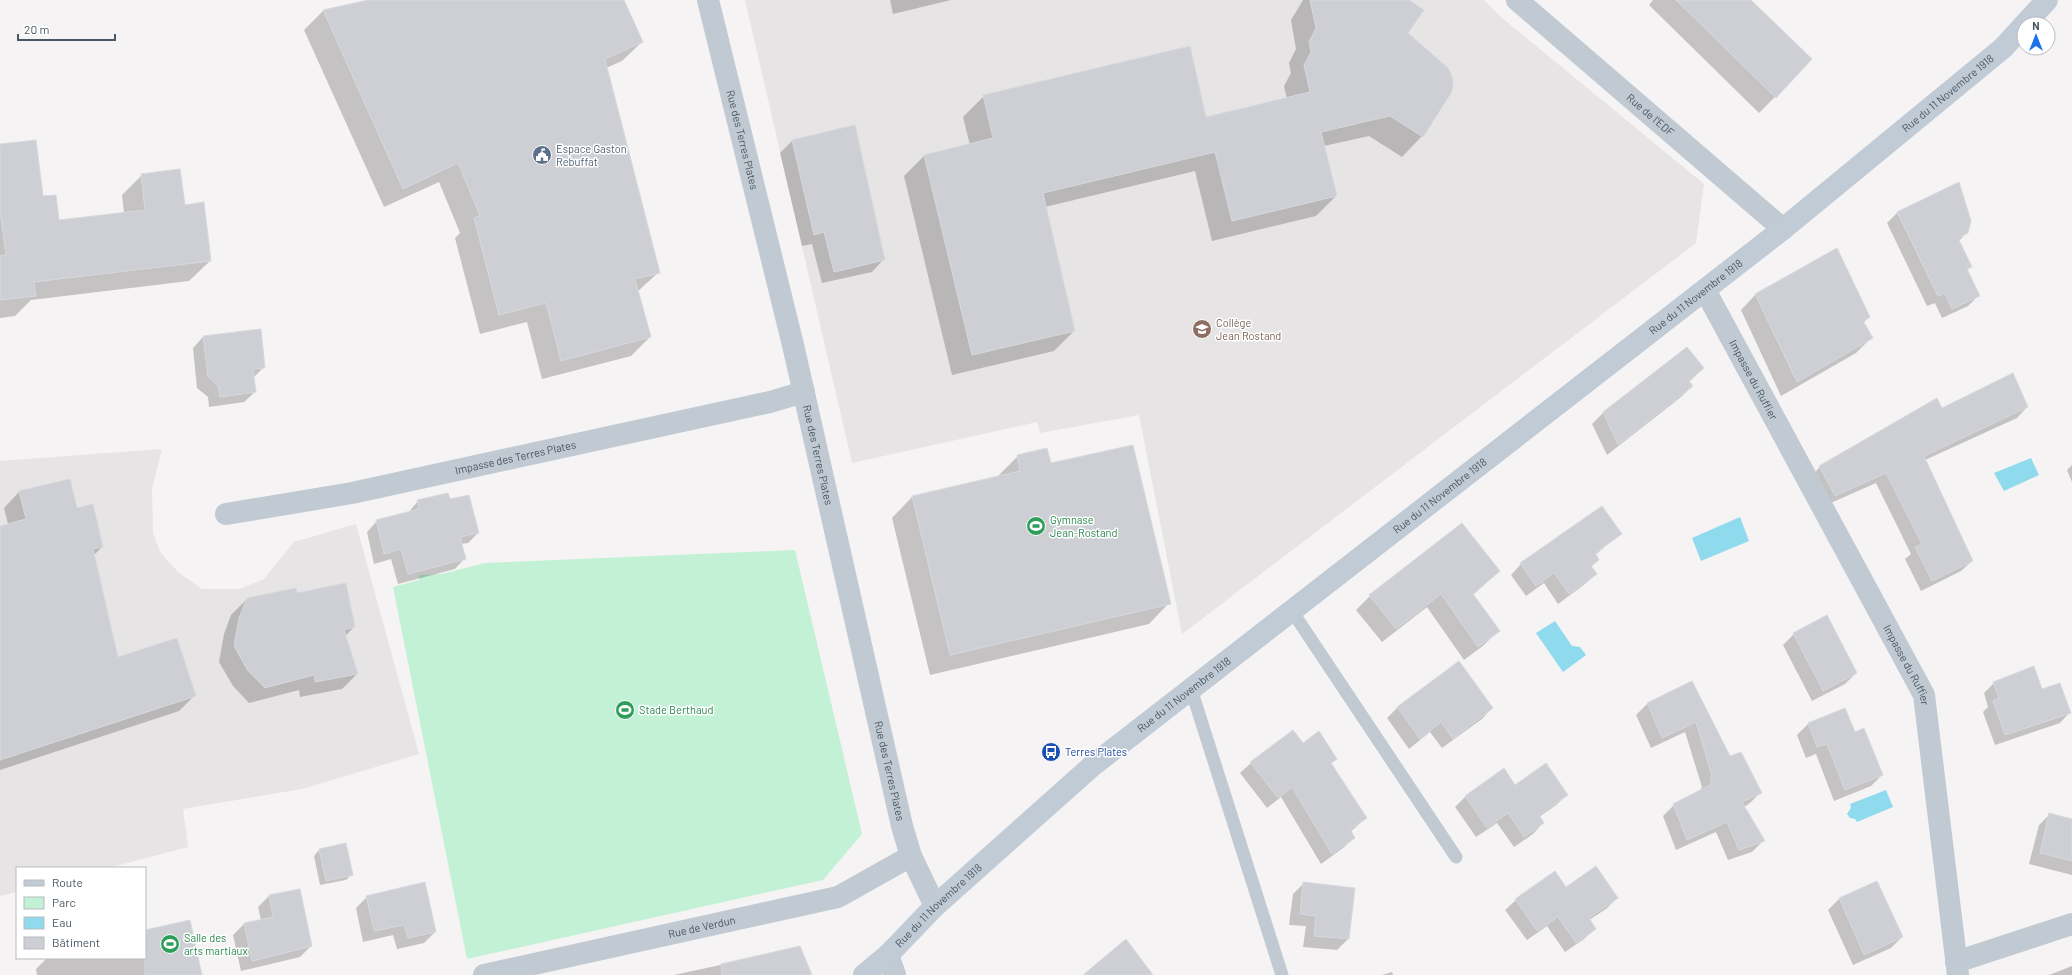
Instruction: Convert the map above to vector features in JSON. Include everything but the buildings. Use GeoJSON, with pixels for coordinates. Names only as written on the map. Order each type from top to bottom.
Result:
{"type":"FeatureCollection","features":[{"type":"Feature","properties":{"kind":"main road","name":"Rue du 11 Novembre 1918"},"geometry":{"type":"LineString","coordinates":[[2033,16],[2047,0]]}},
{"type":"Feature","properties":{"kind":"main road","name":"Rue du 11 Novembre 1918"},"geometry":{"type":"LineString","coordinates":[[864,975],[888,955],[935,906],[1092,766],[1783,229],[2004,48],[2016,35]]}},
{"type":"Feature","properties":{"kind":"street","name":"Rue des Terres Plates"},"geometry":{"type":"LineString","coordinates":[[708,0],[804,392],[892,786],[911,856],[935,906]]}},
{"type":"Feature","properties":{"kind":"street","name":"Rue de l'EDF"},"geometry":{"type":"LineString","coordinates":[[1517,0],[1783,229]]}},
{"type":"Feature","properties":{"kind":"street","name":"Impasse du Ruffier"},"geometry":{"type":"LineString","coordinates":[[1705,290],[1924,695],[1957,969],[2072,924]]}},
{"type":"Feature","properties":{"kind":"street","name":"Impasse des Terres Plates"},"geometry":{"type":"LineString","coordinates":[[226,514],[352,493],[770,402],[804,392]]}},
{"type":"Feature","properties":{"kind":"street","name":"Rue de Verdun"},"geometry":{"type":"LineString","coordinates":[[493,973],[718,922],[838,897],[911,856]]}},
{"type":"Feature","properties":{"kind":"street"},"geometry":{"type":"LineString","coordinates":[[888,955],[895,975]]}},
{"type":"Feature","properties":{"kind":"lane"},"geometry":{"type":"LineString","coordinates":[[1292,611],[1456,857]]}},
{"type":"Feature","properties":{"kind":"lane"},"geometry":{"type":"LineString","coordinates":[[1191,689],[1282,975]]}},
{"type":"Feature","properties":{"kind":"shaded area","name":"Collège Jean Rostand"},"geometry":{"type":"Polygon","coordinates":[[[745,0],[1484,0],[1502,18],[1704,184],[1696,243],[1182,634],[1139,415],[1040,433],[1037,422],[852,463],[745,0]]]}},
{"type":"Feature","properties":{"kind":"shaded area"},"geometry":{"type":"Polygon","coordinates":[[[162,449],[152,489],[153,533],[160,552],[179,573],[202,589],[240,589],[264,579],[294,542],[356,524],[419,754],[302,789],[183,809],[188,847],[112,867],[16,867],[16,892],[0,896],[0,461],[162,449]]]}},
{"type":"Feature","properties":{"kind":"green space","name":"Stade Berthaud"},"geometry":{"type":"Polygon","coordinates":[[[795,550],[862,834],[823,880],[467,959],[393,587],[419,580],[419,575],[442,574],[485,563],[795,550]]]}},
{"type":"Feature","properties":{"kind":"water"},"geometry":{"type":"Polygon","coordinates":[[[2031,458],[2039,475],[2004,491],[1994,473],[2031,458]]]}},
{"type":"Feature","properties":{"kind":"water"},"geometry":{"type":"Polygon","coordinates":[[[1740,517],[1749,541],[1701,561],[1692,538],[1740,517]]]}},
{"type":"Feature","properties":{"kind":"water"},"geometry":{"type":"Polygon","coordinates":[[[1555,621],[1572,646],[1580,647],[1586,655],[1563,672],[1536,633],[1555,621]]]}},
{"type":"Feature","properties":{"kind":"water"},"geometry":{"type":"Polygon","coordinates":[[[1886,790],[1893,807],[1857,822],[1855,819],[1850,818],[1847,814],[1851,808],[1850,804],[1886,790]]]}},
{"type":"Feature","properties":{"kind":"place","name":"Espace Gaston Rebuffat"},"geometry":{"type":"Point","coordinates":[542,155]}},
{"type":"Feature","properties":{"kind":"place","name":"Collège Jean Rostand"},"geometry":{"type":"Point","coordinates":[1202,329]}},
{"type":"Feature","properties":{"kind":"place","name":"Gymnase Jean-Rostand"},"geometry":{"type":"Point","coordinates":[1036,526]}},
{"type":"Feature","properties":{"kind":"place","name":"Stade Berthaud"},"geometry":{"type":"Point","coordinates":[625,710]}},
{"type":"Feature","properties":{"kind":"place","name":"Terres Plates"},"geometry":{"type":"Point","coordinates":[1051,752]}},
{"type":"Feature","properties":{"kind":"place","name":"Salle des arts martiaux"},"geometry":{"type":"Point","coordinates":[170,944]}}]}
